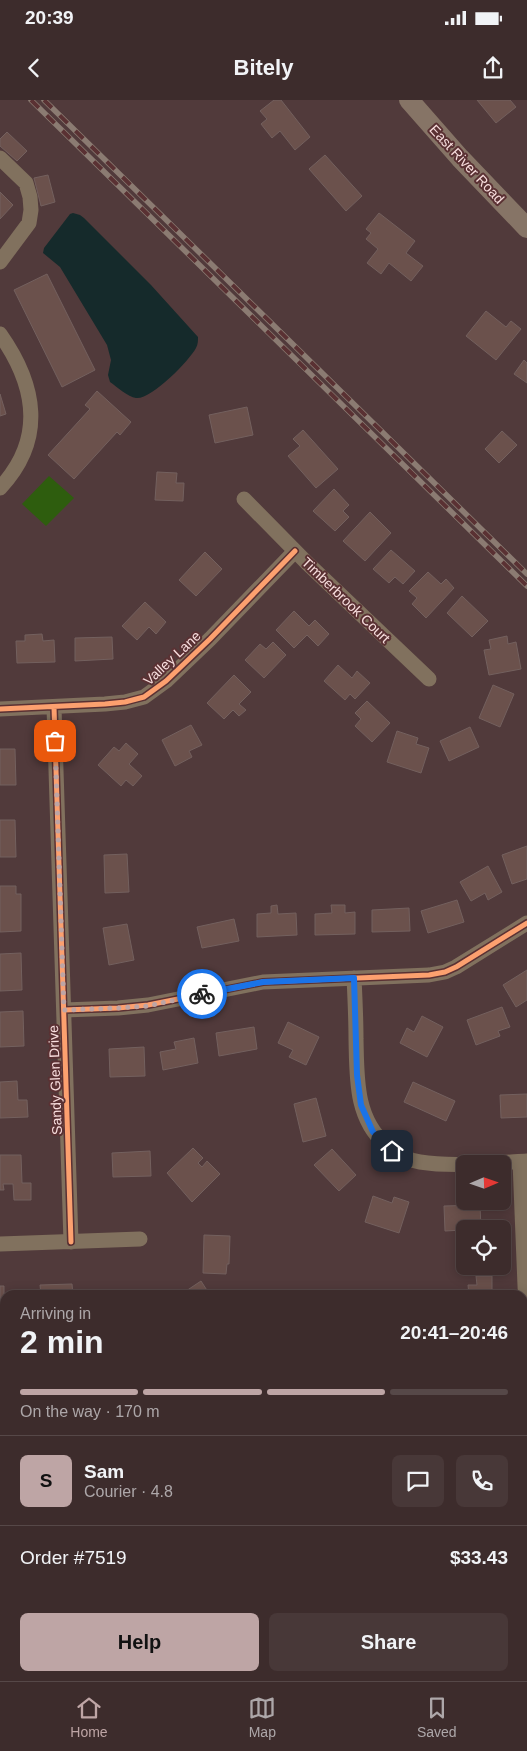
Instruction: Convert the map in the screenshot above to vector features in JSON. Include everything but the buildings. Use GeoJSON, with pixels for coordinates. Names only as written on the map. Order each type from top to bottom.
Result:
{"type":"FeatureCollection","features":[{"type":"Feature","properties":{"kind":"main road","name":"East River Road"},"geometry":{"type":"LineString","coordinates":[[409,100],[460,158],[527,228]]}},
{"type":"Feature","properties":{"kind":"street"},"geometry":{"type":"LineString","coordinates":[[0,158],[26,183],[31,210],[30,223],[0,262]]}},
{"type":"Feature","properties":{"kind":"street"},"geometry":{"type":"LineString","coordinates":[[0,334],[23,374],[32,415],[26,447],[18,465],[0,488]]}},
{"type":"Feature","properties":{"kind":"street","name":"Timberbrook Court"},"geometry":{"type":"LineString","coordinates":[[244,499],[295,551],[429,679]]}},
{"type":"Feature","properties":{"kind":"street","name":"Valley Lane"},"geometry":{"type":"LineString","coordinates":[[0,709],[125,702],[150,694],[210,639],[295,551]]}},
{"type":"Feature","properties":{"kind":"street","name":"Sandy Glen Drive"},"geometry":{"type":"LineString","coordinates":[[54,707],[71,1242]]}},
{"type":"Feature","properties":{"kind":"street"},"geometry":{"type":"LineString","coordinates":[[64,1010],[148,1006],[263,982],[429,975],[445,972],[527,923]]}},
{"type":"Feature","properties":{"kind":"street"},"geometry":{"type":"LineString","coordinates":[[354,978],[359,1095],[368,1123],[379,1139],[392,1151],[419,1162],[439,1164],[524,1162],[526,1290]]}},
{"type":"Feature","properties":{"kind":"street"},"geometry":{"type":"LineString","coordinates":[[0,1244],[140,1239]]}},
{"type":"Feature","properties":{"kind":"green space"},"geometry":{"type":"Polygon","coordinates":[[[49,476],[74,498],[46,526],[22,504],[49,476]]]}},
{"type":"Feature","properties":{"kind":"water"},"geometry":{"type":"Polygon","coordinates":[[[73,213],[84,218],[151,285],[198,337],[198,344],[186,362],[169,379],[143,397],[136,398],[130,396],[110,382],[108,375],[111,360],[107,345],[60,267],[43,253],[44,248],[70,214],[73,213]]]}},
{"type":"Feature","properties":{"kind":"railway"},"geometry":{"type":"LineString","coordinates":[[31,100],[527,586]]}},
{"type":"Feature","properties":{"kind":"railway"},"geometry":{"type":"LineString","coordinates":[[44,100],[527,574]]}},
{"type":"Feature","properties":{"kind":"cycle path"},"geometry":{"type":"LineString","coordinates":[[0,709],[105,704],[125,702],[144,697],[166,681],[210,639],[295,551]]}},
{"type":"Feature","properties":{"kind":"cycle path"},"geometry":{"type":"LineString","coordinates":[[54,707],[71,1242]]}},
{"type":"Feature","properties":{"kind":"cycle path"},"geometry":{"type":"LineString","coordinates":[[64,1010],[148,1005],[263,982],[429,975],[445,972],[527,923]]}},
{"type":"Feature","properties":{"kind":"way so far"},"geometry":{"type":"LineString","coordinates":[[55,741],[64,1010],[148,1006],[202,994]]}},
{"type":"Feature","properties":{"kind":"route"},"geometry":{"type":"LineString","coordinates":[[202,994],[263,982],[354,978],[357,1075],[361,1105],[373,1132],[392,1151]]}}]}
